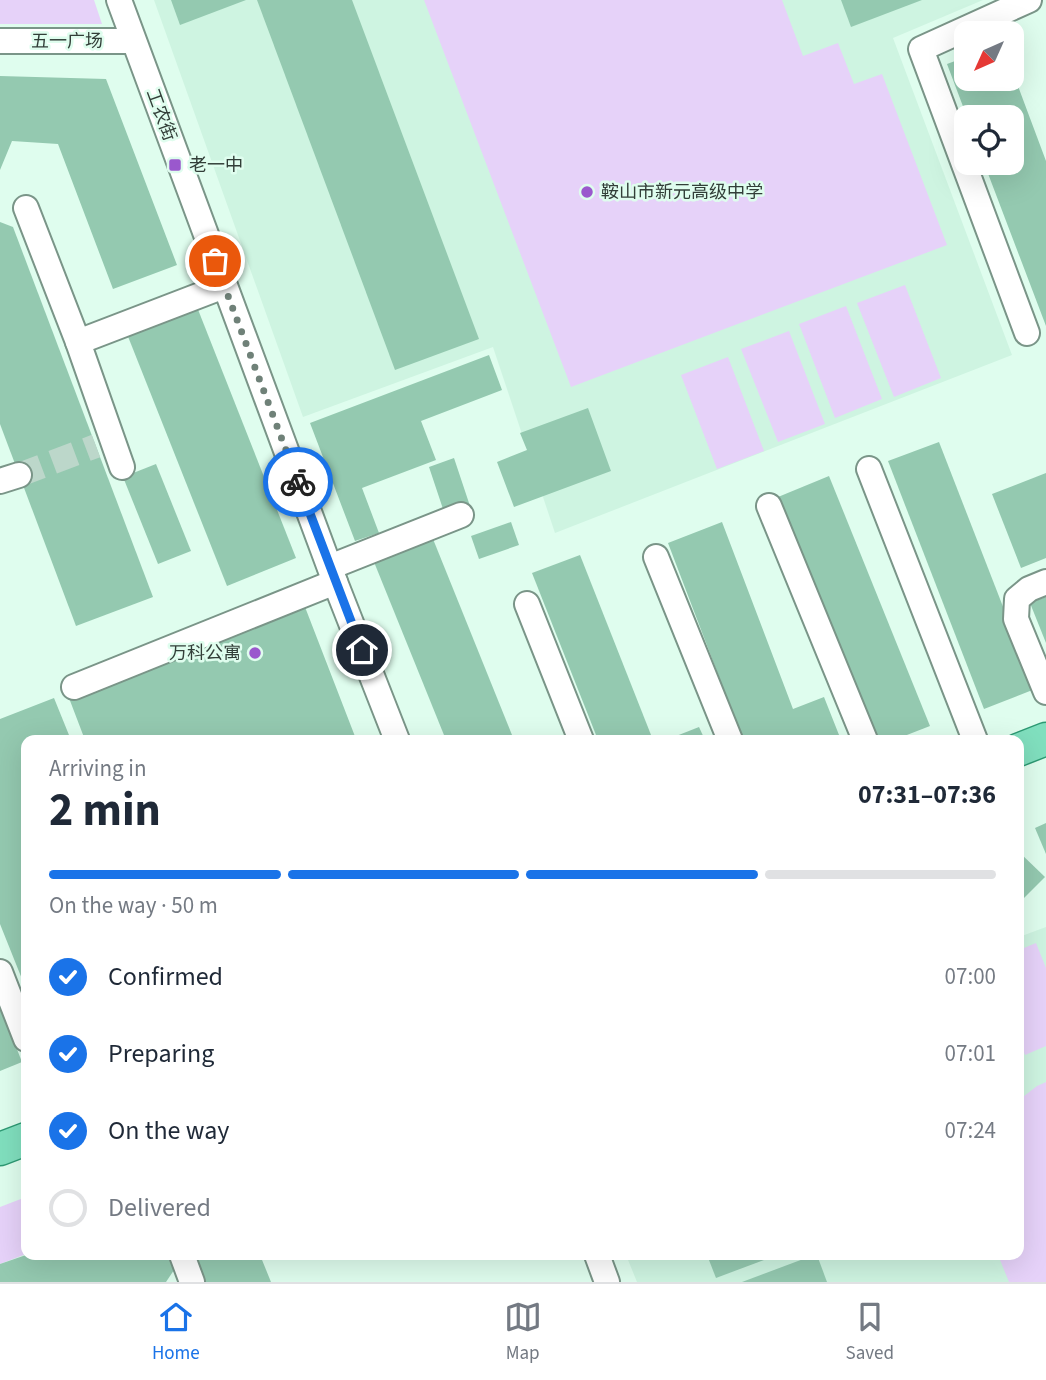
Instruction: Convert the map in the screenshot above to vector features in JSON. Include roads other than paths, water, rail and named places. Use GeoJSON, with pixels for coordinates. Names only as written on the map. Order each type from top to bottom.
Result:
{"type":"FeatureCollection","features":[{"type":"Feature","properties":{"kind":"main road"},"geometry":{"type":"LineString","coordinates":[[1024,748],[1046,740]]}},
{"type":"Feature","properties":{"kind":"main road"},"geometry":{"type":"LineString","coordinates":[[0,1149],[21,1141]]}},
{"type":"Feature","properties":{"kind":"street","name":"工农街"},"geometry":{"type":"LineString","coordinates":[[119,0],[332,575],[395,735]]}},
{"type":"Feature","properties":{"kind":"street"},"geometry":{"type":"LineString","coordinates":[[1027,333],[921,49],[1029,0]]}},
{"type":"Feature","properties":{"kind":"street","name":"五一广场"},"geometry":{"type":"LineString","coordinates":[[0,41],[133,41]]}},
{"type":"Feature","properties":{"kind":"street"},"geometry":{"type":"LineString","coordinates":[[26,208],[78,342],[104,443],[122,467]]}},
{"type":"Feature","properties":{"kind":"street"},"geometry":{"type":"LineString","coordinates":[[78,342],[224,286]]}},
{"type":"Feature","properties":{"kind":"street"},"geometry":{"type":"LineString","coordinates":[[869,468],[973,735]]}},
{"type":"Feature","properties":{"kind":"street"},"geometry":{"type":"LineString","coordinates":[[769,506],[863,735]]}},
{"type":"Feature","properties":{"kind":"street"},"geometry":{"type":"LineString","coordinates":[[74,687],[332,575],[461,515]]}},
{"type":"Feature","properties":{"kind":"street"},"geometry":{"type":"LineString","coordinates":[[656,557],[728,735]]}},
{"type":"Feature","properties":{"kind":"street"},"geometry":{"type":"LineString","coordinates":[[1046,582],[1029,589],[1017,599],[1016,619],[1046,692]]}},
{"type":"Feature","properties":{"kind":"street"},"geometry":{"type":"LineString","coordinates":[[527,604],[579,735]]}},
{"type":"Feature","properties":{"kind":"street"},"geometry":{"type":"LineString","coordinates":[[0,972],[21,1026]]}},
{"type":"Feature","properties":{"kind":"street"},"geometry":{"type":"LineString","coordinates":[[184,1260],[192,1282]]}},
{"type":"Feature","properties":{"kind":"street"},"geometry":{"type":"LineString","coordinates":[[599,1260],[607,1282]]}},
{"type":"Feature","properties":{"kind":"tunnel"},"geometry":{"type":"LineString","coordinates":[[19,475],[96,446]]}},
{"type":"Feature","properties":{"kind":"place","name":"老一中"},"geometry":{"type":"Point","coordinates":[175,165]}},
{"type":"Feature","properties":{"kind":"place","name":"鞍山市新元高级中学"},"geometry":{"type":"Point","coordinates":[587,192]}},
{"type":"Feature","properties":{"kind":"place","name":"万科公寓"},"geometry":{"type":"Point","coordinates":[255,653]}}]}
